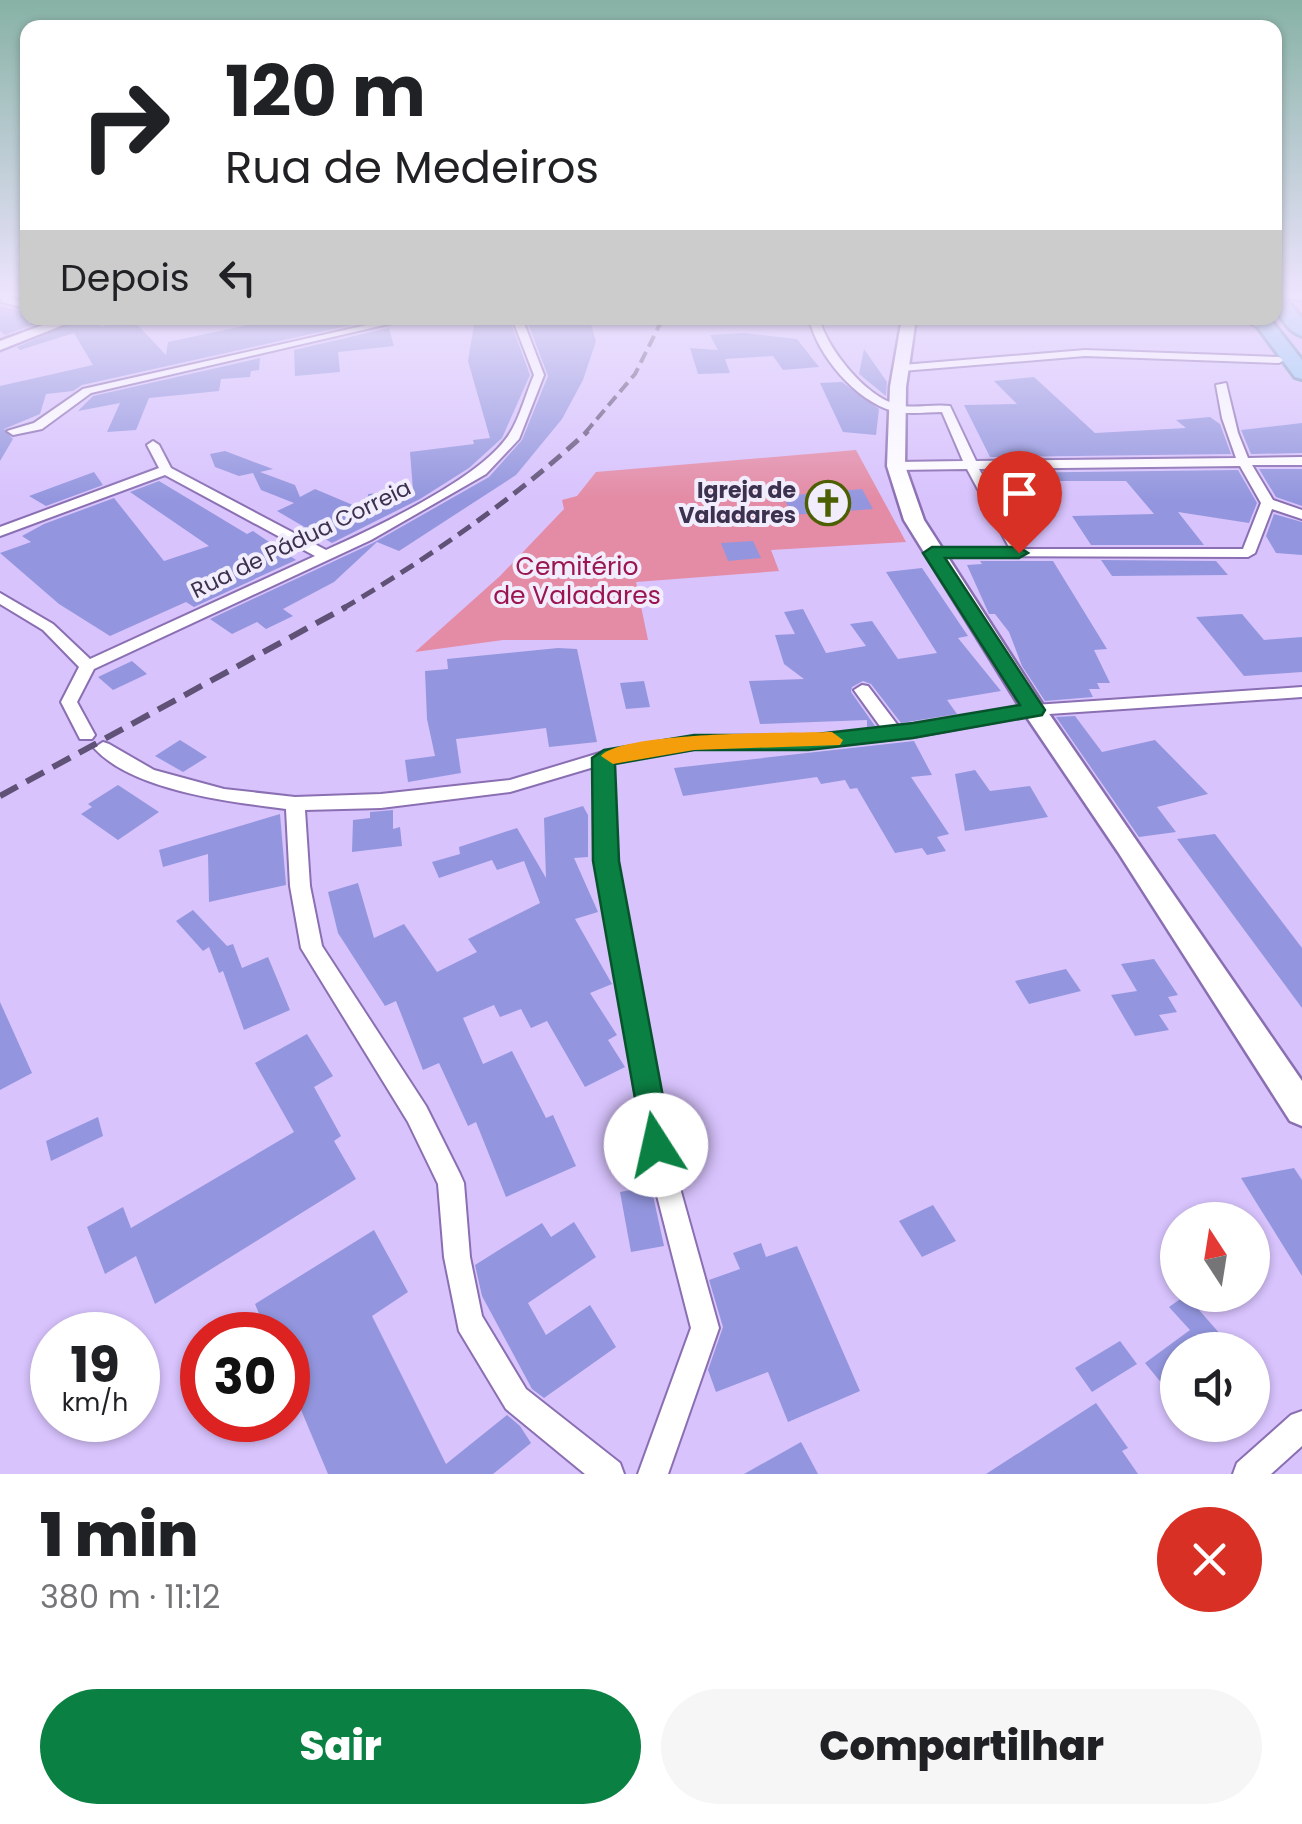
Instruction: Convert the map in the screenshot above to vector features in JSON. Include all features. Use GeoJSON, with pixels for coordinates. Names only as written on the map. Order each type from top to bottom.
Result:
{"type":"FeatureCollection","features":[{"type":"Feature","properties":{"kind":"street"},"geometry":{"type":"LineString","coordinates":[[13,430],[38,426],[87,391],[216,362]]}},
{"type":"Feature","properties":{"kind":"street","name":"Rua de Pádua Correia"},"geometry":{"type":"LineString","coordinates":[[88,666],[326,556],[482,471],[513,439],[539,375],[534,362]]}},
{"type":"Feature","properties":{"kind":"street"},"geometry":{"type":"LineString","coordinates":[[838,362],[875,401],[897,409],[946,408],[971,465],[1019,553]]}},
{"type":"Feature","properties":{"kind":"street"},"geometry":{"type":"LineString","coordinates":[[903,362],[896,466],[902,493],[932,553],[1302,1110]]}},
{"type":"Feature","properties":{"kind":"street"},"geometry":{"type":"LineString","coordinates":[[902,368],[973,362]]}},
{"type":"Feature","properties":{"kind":"street"},"geometry":{"type":"LineString","coordinates":[[1222,385],[1227,427],[1240,462],[1268,503],[1302,515]]}},
{"type":"Feature","properties":{"kind":"street"},"geometry":{"type":"LineString","coordinates":[[153,445],[166,470],[326,556]]}},
{"type":"Feature","properties":{"kind":"street"},"geometry":{"type":"LineString","coordinates":[[896,466],[1302,461]]}},
{"type":"Feature","properties":{"kind":"street"},"geometry":{"type":"LineString","coordinates":[[0,532],[166,470]]}},
{"type":"Feature","properties":{"kind":"street"},"geometry":{"type":"LineString","coordinates":[[932,553],[1248,553],[1268,503]]}},
{"type":"Feature","properties":{"kind":"street"},"geometry":{"type":"LineString","coordinates":[[0,597],[48,627],[88,666],[69,702],[86,735]]}},
{"type":"Feature","properties":{"kind":"street"},"geometry":{"type":"LineString","coordinates":[[862,690],[894,733]]}},
{"type":"Feature","properties":{"kind":"street"},"geometry":{"type":"LineString","coordinates":[[103,748],[148,775],[224,795],[295,804],[381,801],[510,786],[604,758],[694,743],[808,742],[894,733],[1034,710],[1302,692]]}},
{"type":"Feature","properties":{"kind":"street"},"geometry":{"type":"LineString","coordinates":[[604,758],[606,861],[652,1126],[704,1328],[653,1474]]}},
{"type":"Feature","properties":{"kind":"street"},"geometry":{"type":"LineString","coordinates":[[295,804],[300,886],[312,948],[417,1114],[451,1183],[457,1257],[470,1321],[516,1400],[609,1474]]}},
{"type":"Feature","properties":{"kind":"street"},"geometry":{"type":"LineString","coordinates":[[1248,1474],[1302,1426]]}},
{"type":"Feature","properties":{"kind":"green space","name":"Cemitério de Valadares"},"geometry":{"type":"Polygon","coordinates":[[[856,450],[906,542],[771,550],[779,571],[636,582],[648,640],[503,640],[415,652],[500,576],[564,509],[562,500],[577,496],[596,472],[856,450]]]}},
{"type":"Feature","properties":{"kind":"building"},"geometry":{"type":"Polygon","coordinates":[[[91,362],[186,362],[82,385],[73,391],[46,394],[40,414],[4,429],[13,439],[0,461],[0,386],[93,365],[91,362]]]}},
{"type":"Feature","properties":{"kind":"building"},"geometry":{"type":"Polygon","coordinates":[[[243,362],[260,362],[259,370],[251,371],[250,377],[221,379],[219,391],[149,398],[136,430],[107,432],[120,403],[78,411],[93,396],[243,362]]]}},
{"type":"Feature","properties":{"kind":"building"},"geometry":{"type":"Polygon","coordinates":[[[294,362],[339,362],[340,372],[295,376],[294,362]]]}},
{"type":"Feature","properties":{"kind":"building"},"geometry":{"type":"Polygon","coordinates":[[[468,362],[525,362],[530,375],[502,438],[469,468],[420,499],[332,543],[277,511],[294,503],[261,490],[253,473],[239,476],[215,467],[210,454],[225,451],[273,469],[260,472],[295,485],[300,497],[315,489],[367,511],[368,494],[413,490],[410,452],[474,444],[473,440],[490,438],[468,362]]]}},
{"type":"Feature","properties":{"kind":"building"},"geometry":{"type":"Polygon","coordinates":[[[543,362],[589,362],[562,419],[516,475],[399,551],[377,542],[334,582],[283,609],[293,616],[266,629],[257,622],[232,634],[210,619],[373,543],[489,477],[522,440],[548,376],[543,362]]]}},
{"type":"Feature","properties":{"kind":"building"},"geometry":{"type":"Polygon","coordinates":[[[694,362],[726,362],[730,373],[698,374],[694,362]]]}},
{"type":"Feature","properties":{"kind":"building"},"geometry":{"type":"Polygon","coordinates":[[[777,362],[815,362],[819,367],[783,370],[777,362]]]}},
{"type":"Feature","properties":{"kind":"building"},"geometry":{"type":"Polygon","coordinates":[[[861,362],[873,362],[887,382],[886,396],[859,374],[861,362]]]}},
{"type":"Feature","properties":{"kind":"building"},"geometry":{"type":"Polygon","coordinates":[[[1034,377],[1095,433],[1186,428],[1176,420],[1210,417],[1220,424],[1231,454],[990,457],[964,405],[1017,404],[994,381],[1034,377]]]}},
{"type":"Feature","properties":{"kind":"building"},"geometry":{"type":"Polygon","coordinates":[[[842,382],[879,409],[876,435],[843,432],[820,383],[842,382]]]}},
{"type":"Feature","properties":{"kind":"building"},"geometry":{"type":"Polygon","coordinates":[[[1302,423],[1302,453],[1251,454],[1241,430],[1302,423]]]}},
{"type":"Feature","properties":{"kind":"building"},"geometry":{"type":"Polygon","coordinates":[[[1259,469],[1302,469],[1302,506],[1276,497],[1259,469]]]}},
{"type":"Feature","properties":{"kind":"building"},"geometry":{"type":"Polygon","coordinates":[[[1238,470],[1257,503],[1249,523],[1178,512],[1204,545],[1091,545],[1072,516],[1154,514],[1126,481],[1005,481],[999,473],[1238,470]]]}},
{"type":"Feature","properties":{"kind":"building"},"geometry":{"type":"Polygon","coordinates":[[[94,472],[103,485],[46,506],[29,496],[94,472]]]}},
{"type":"Feature","properties":{"kind":"building"},"geometry":{"type":"Polygon","coordinates":[[[159,481],[247,534],[253,531],[296,560],[194,607],[186,602],[110,636],[59,604],[0,553],[31,542],[22,536],[44,524],[114,498],[164,561],[209,546],[130,492],[159,481]]]}},
{"type":"Feature","properties":{"kind":"building","name":"Igreja de Valadares"},"geometry":{"type":"Polygon","coordinates":[[[862,489],[873,509],[792,515],[783,496],[862,489]]]}},
{"type":"Feature","properties":{"kind":"building"},"geometry":{"type":"Polygon","coordinates":[[[1274,514],[1302,522],[1302,555],[1276,553],[1266,536],[1274,514]]]}},
{"type":"Feature","properties":{"kind":"building"},"geometry":{"type":"Polygon","coordinates":[[[753,541],[761,558],[728,561],[721,543],[753,541]]]}},
{"type":"Feature","properties":{"kind":"building"},"geometry":{"type":"Polygon","coordinates":[[[1101,560],[1216,561],[1228,575],[1112,576],[1101,560]]]}},
{"type":"Feature","properties":{"kind":"building"},"geometry":{"type":"Polygon","coordinates":[[[980,561],[1053,561],[1107,649],[1094,650],[1110,683],[1097,683],[1100,689],[1089,689],[1093,697],[1045,701],[1022,666],[1009,632],[995,614],[989,614],[967,565],[982,564],[980,561]]]}},
{"type":"Feature","properties":{"kind":"building"},"geometry":{"type":"Polygon","coordinates":[[[922,568],[968,636],[958,638],[1001,691],[947,700],[957,714],[901,723],[871,684],[863,681],[852,687],[851,692],[875,726],[867,727],[867,720],[760,724],[749,681],[804,679],[784,664],[775,635],[795,634],[784,612],[803,609],[826,653],[866,646],[850,624],[872,621],[898,659],[937,653],[886,572],[922,568]]]}},
{"type":"Feature","properties":{"kind":"building"},"geometry":{"type":"Polygon","coordinates":[[[1242,614],[1264,640],[1302,637],[1302,672],[1244,676],[1196,617],[1242,614]]]}},
{"type":"Feature","properties":{"kind":"building"},"geometry":{"type":"Polygon","coordinates":[[[577,649],[597,742],[549,747],[546,728],[456,739],[461,773],[408,782],[405,760],[435,756],[427,719],[425,671],[448,669],[447,659],[577,649]]]}},
{"type":"Feature","properties":{"kind":"building"},"geometry":{"type":"Polygon","coordinates":[[[132,661],[147,674],[113,690],[98,677],[132,661]]]}},
{"type":"Feature","properties":{"kind":"building"},"geometry":{"type":"Polygon","coordinates":[[[644,681],[650,707],[626,709],[620,683],[644,681]]]}},
{"type":"Feature","properties":{"kind":"building"},"geometry":{"type":"Polygon","coordinates":[[[1075,716],[1102,752],[1155,740],[1208,794],[1157,807],[1176,832],[1139,837],[1056,717],[1075,716]]]}},
{"type":"Feature","properties":{"kind":"building"},"geometry":{"type":"Polygon","coordinates":[[[180,740],[207,757],[183,772],[155,756],[180,740]]]}},
{"type":"Feature","properties":{"kind":"building"},"geometry":{"type":"Polygon","coordinates":[[[914,741],[932,775],[911,777],[949,834],[937,837],[946,851],[927,855],[922,848],[895,853],[857,788],[850,789],[845,780],[821,784],[817,777],[683,796],[674,768],[914,741]]]}},
{"type":"Feature","properties":{"kind":"building"},"geometry":{"type":"Polygon","coordinates":[[[975,770],[990,791],[1030,786],[1048,817],[965,831],[955,774],[975,770]]]}},
{"type":"Feature","properties":{"kind":"building"},"geometry":{"type":"Polygon","coordinates":[[[118,785],[159,812],[118,840],[81,814],[92,807],[88,804],[118,785]]]}},
{"type":"Feature","properties":{"kind":"building"},"geometry":{"type":"Polygon","coordinates":[[[583,806],[588,815],[588,857],[574,858],[598,912],[575,919],[612,984],[590,993],[617,1035],[608,1040],[625,1067],[585,1087],[547,1021],[531,1028],[521,1009],[500,1017],[494,1005],[463,1018],[483,1064],[512,1051],[546,1118],[553,1115],[576,1166],[506,1197],[476,1122],[468,1126],[439,1063],[423,1070],[396,1001],[385,1006],[338,933],[328,892],[358,883],[374,938],[404,924],[437,972],[477,952],[468,939],[540,903],[524,861],[497,870],[492,860],[439,878],[432,862],[460,854],[459,847],[517,828],[546,878],[544,818],[583,806]]]}},
{"type":"Feature","properties":{"kind":"building"},"geometry":{"type":"Polygon","coordinates":[[[393,810],[393,829],[400,827],[402,846],[352,852],[353,820],[370,818],[370,812],[393,810]]]}},
{"type":"Feature","properties":{"kind":"building"},"geometry":{"type":"Polygon","coordinates":[[[280,814],[286,885],[209,902],[208,854],[163,867],[159,850],[280,814]]]}},
{"type":"Feature","properties":{"kind":"building"},"geometry":{"type":"Polygon","coordinates":[[[1215,834],[1302,948],[1302,1008],[1177,839],[1215,834]]]}},
{"type":"Feature","properties":{"kind":"building"},"geometry":{"type":"Polygon","coordinates":[[[193,910],[227,946],[233,944],[242,968],[268,957],[290,1010],[244,1030],[223,971],[219,973],[209,947],[203,951],[176,921],[193,910]]]}},
{"type":"Feature","properties":{"kind":"building"},"geometry":{"type":"Polygon","coordinates":[[[1154,959],[1178,995],[1168,997],[1177,1012],[1159,1015],[1169,1030],[1135,1036],[1111,995],[1137,991],[1121,964],[1154,959]]]}},
{"type":"Feature","properties":{"kind":"building"},"geometry":{"type":"Polygon","coordinates":[[[1066,969],[1081,991],[1029,1004],[1015,981],[1066,969]]]}},
{"type":"Feature","properties":{"kind":"building"},"geometry":{"type":"Polygon","coordinates":[[[0,1002],[32,1073],[0,1090],[0,1002]]]}},
{"type":"Feature","properties":{"kind":"building"},"geometry":{"type":"Polygon","coordinates":[[[307,1034],[333,1076],[314,1087],[341,1136],[334,1141],[356,1179],[155,1304],[136,1256],[105,1274],[87,1227],[123,1207],[131,1228],[294,1132],[255,1063],[307,1034]]]}},
{"type":"Feature","properties":{"kind":"building"},"geometry":{"type":"Polygon","coordinates":[[[98,1117],[103,1136],[51,1161],[46,1141],[98,1117]]]}},
{"type":"Feature","properties":{"kind":"building"},"geometry":{"type":"Polygon","coordinates":[[[1294,1168],[1302,1180],[1302,1276],[1270,1225],[1270,1202],[1256,1202],[1241,1178],[1294,1168]]]}},
{"type":"Feature","properties":{"kind":"building"},"geometry":{"type":"Polygon","coordinates":[[[651,1186],[664,1246],[631,1252],[620,1192],[651,1186]]]}},
{"type":"Feature","properties":{"kind":"building"},"geometry":{"type":"Polygon","coordinates":[[[933,1205],[956,1241],[922,1257],[899,1221],[933,1205]]]}},
{"type":"Feature","properties":{"kind":"building"},"geometry":{"type":"Polygon","coordinates":[[[574,1222],[596,1257],[528,1303],[546,1335],[590,1305],[616,1347],[544,1398],[532,1389],[482,1296],[475,1265],[542,1223],[551,1237],[574,1222]]]}},
{"type":"Feature","properties":{"kind":"building"},"geometry":{"type":"Polygon","coordinates":[[[374,1230],[408,1292],[372,1316],[446,1464],[507,1415],[531,1443],[493,1474],[328,1474],[310,1431],[310,1312],[258,1312],[255,1304],[374,1230]]]}},
{"type":"Feature","properties":{"kind":"building"},"geometry":{"type":"Polygon","coordinates":[[[761,1243],[766,1257],[797,1246],[860,1391],[788,1422],[768,1372],[716,1392],[708,1370],[723,1327],[709,1280],[740,1269],[733,1253],[761,1243]]]}},
{"type":"Feature","properties":{"kind":"building"},"geometry":{"type":"Polygon","coordinates":[[[1174,1312],[1201,1312],[1218,1332],[1187,1332],[1190,1330],[1174,1312]]]}},
{"type":"Feature","properties":{"kind":"building"},"geometry":{"type":"Polygon","coordinates":[[[1120,1341],[1137,1364],[1092,1392],[1075,1368],[1120,1341]]]}},
{"type":"Feature","properties":{"kind":"building"},"geometry":{"type":"Polygon","coordinates":[[[1160,1352],[1160,1381],[1145,1363],[1160,1352]]]}},
{"type":"Feature","properties":{"kind":"building"},"geometry":{"type":"Polygon","coordinates":[[[1096,1403],[1128,1448],[1122,1451],[1138,1474],[986,1474],[1096,1403]]]}},
{"type":"Feature","properties":{"kind":"building"},"geometry":{"type":"Polygon","coordinates":[[[801,1442],[818,1474],[744,1474],[801,1442]]]}},
{"type":"Feature","properties":{"kind":"railway"},"geometry":{"type":"LineString","coordinates":[[585,433],[641,362]]}},
{"type":"Feature","properties":{"kind":"railway"},"geometry":{"type":"LineString","coordinates":[[342,609],[470,527],[588,431]]}},
{"type":"Feature","properties":{"kind":"railway"},"geometry":{"type":"LineString","coordinates":[[0,796],[346,607]]}},
{"type":"Feature","properties":{"kind":"slow traffic"},"geometry":{"type":"LineString","coordinates":[[613,756],[694,743],[832,740]]}},
{"type":"Feature","properties":{"kind":"place","name":"Igreja de Valadares"},"geometry":{"type":"Point","coordinates":[828,503]}},
{"type":"Feature","properties":{"kind":"route"},"geometry":{"type":"LineString","coordinates":[[656,1145],[606,861],[604,758],[694,743],[808,742],[913,731],[1034,710],[932,553],[1019,553]]}}]}
